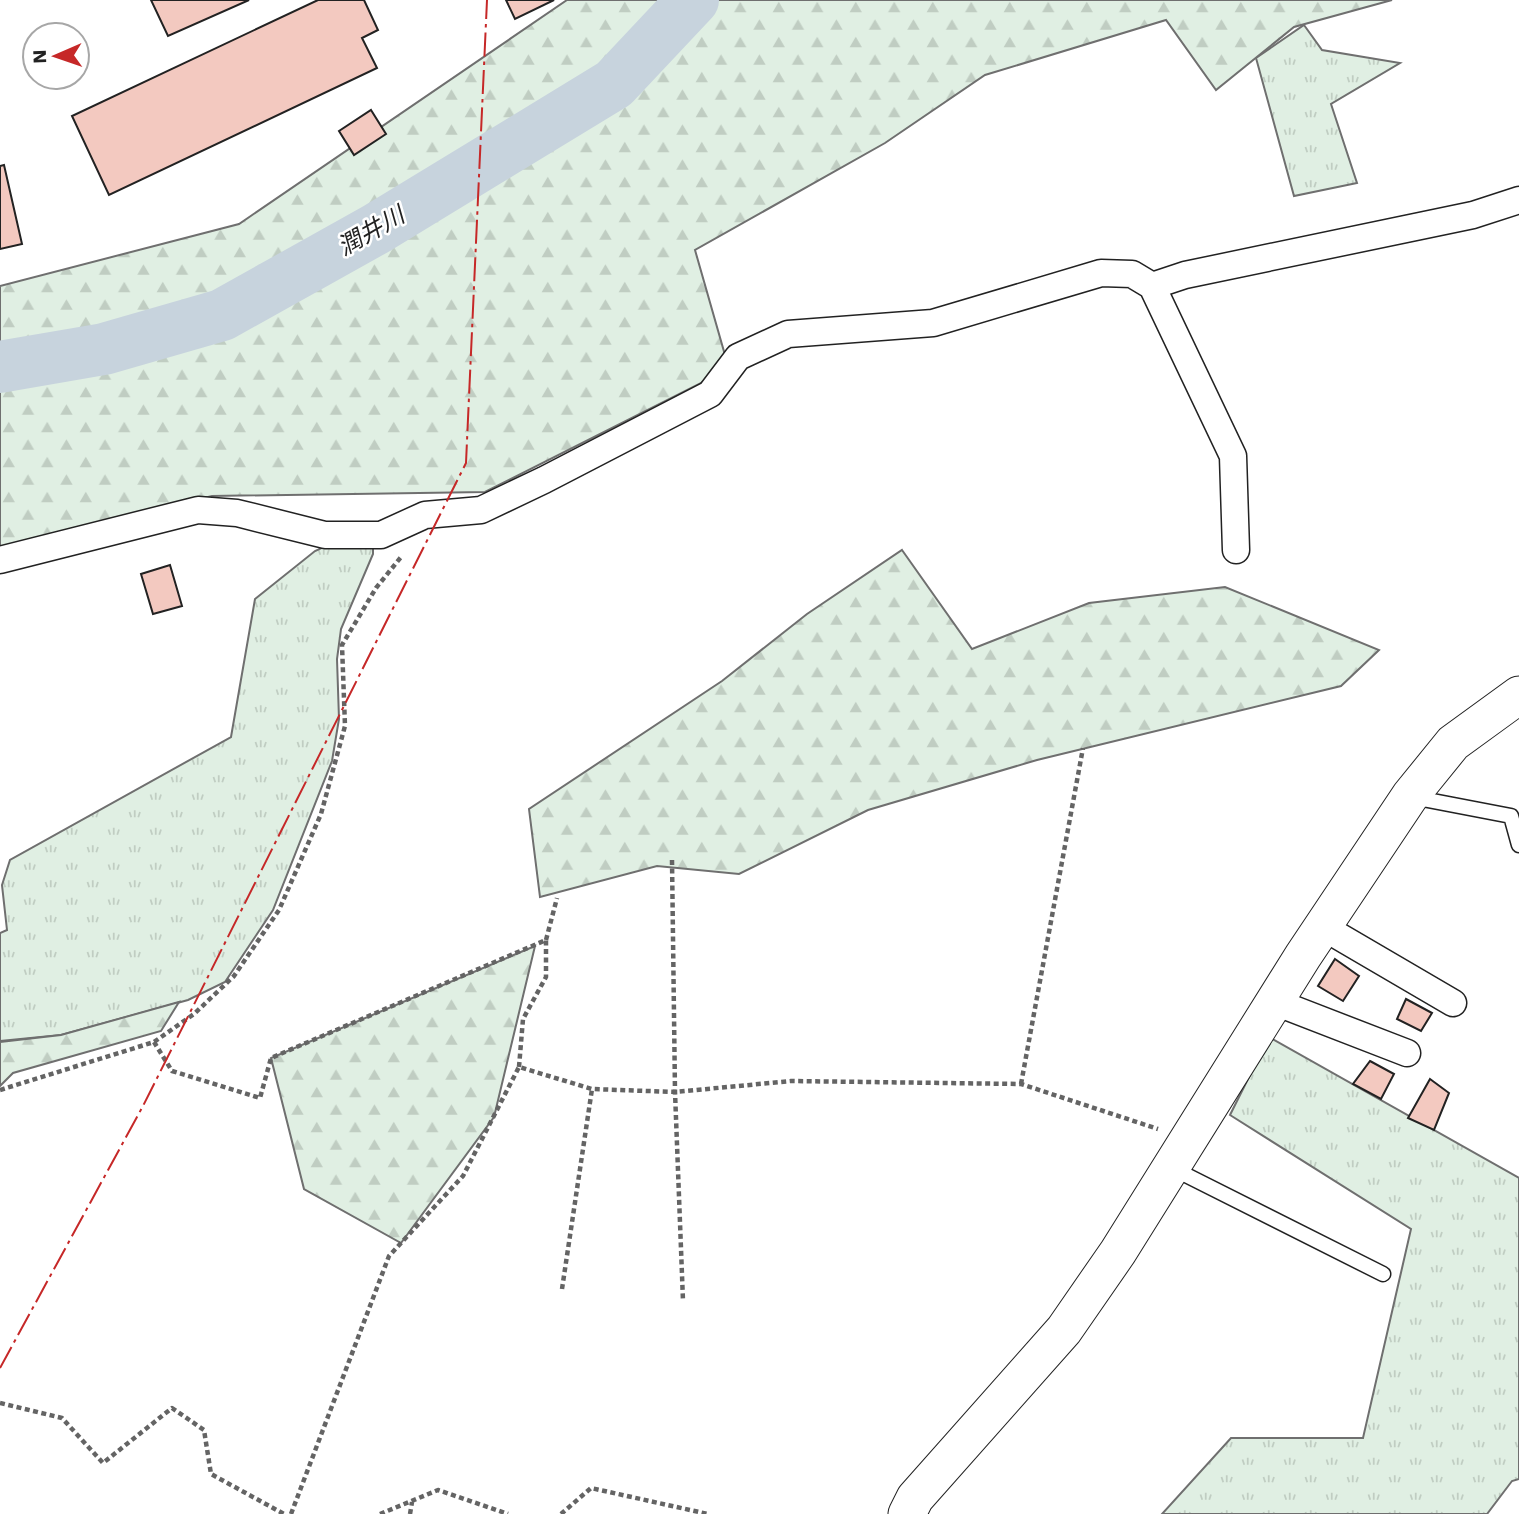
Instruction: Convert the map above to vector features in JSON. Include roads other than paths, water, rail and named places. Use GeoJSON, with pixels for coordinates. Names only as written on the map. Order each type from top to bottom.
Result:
{"type":"FeatureCollection","features":[{"type":"Feature","properties":{"kind":"street"},"geometry":{"type":"LineString","coordinates":[[1152,286],[1185,275],[1473,215],[1519,200]]}},
{"type":"Feature","properties":{"kind":"street"},"geometry":{"type":"LineString","coordinates":[[0,560],[198,510],[237,513],[325,535],[381,535],[425,515],[481,510],[710,394],[738,357],[788,334],[933,323],[1101,274],[1132,274],[1152,286],[1233,456],[1237,550]]}},
{"type":"Feature","properties":{"kind":"street"},"geometry":{"type":"LineString","coordinates":[[907,1514],[915,1498],[1065,1330],[1322,928],[1410,796],[1453,743],[1519,695]]}},
{"type":"Feature","properties":{"kind":"street"},"geometry":{"type":"LineString","coordinates":[[1322,928],[1453,1003]]}},
{"type":"Feature","properties":{"kind":"street"},"geometry":{"type":"LineString","coordinates":[[1275,1002],[1407,1053]]}},
{"type":"Feature","properties":{"kind":"lane"},"geometry":{"type":"LineString","coordinates":[[1410,796],[1511,816],[1519,845]]}},
{"type":"Feature","properties":{"kind":"lane"},"geometry":{"type":"LineString","coordinates":[[1180,1153],[1383,1274]]}},
{"type":"Feature","properties":{"kind":"waterway","name":"潤井川"},"geometry":{"type":"LineString","coordinates":[[0,367],[104,349],[222,315],[376,229],[614,84],[693,0]]}}]}
